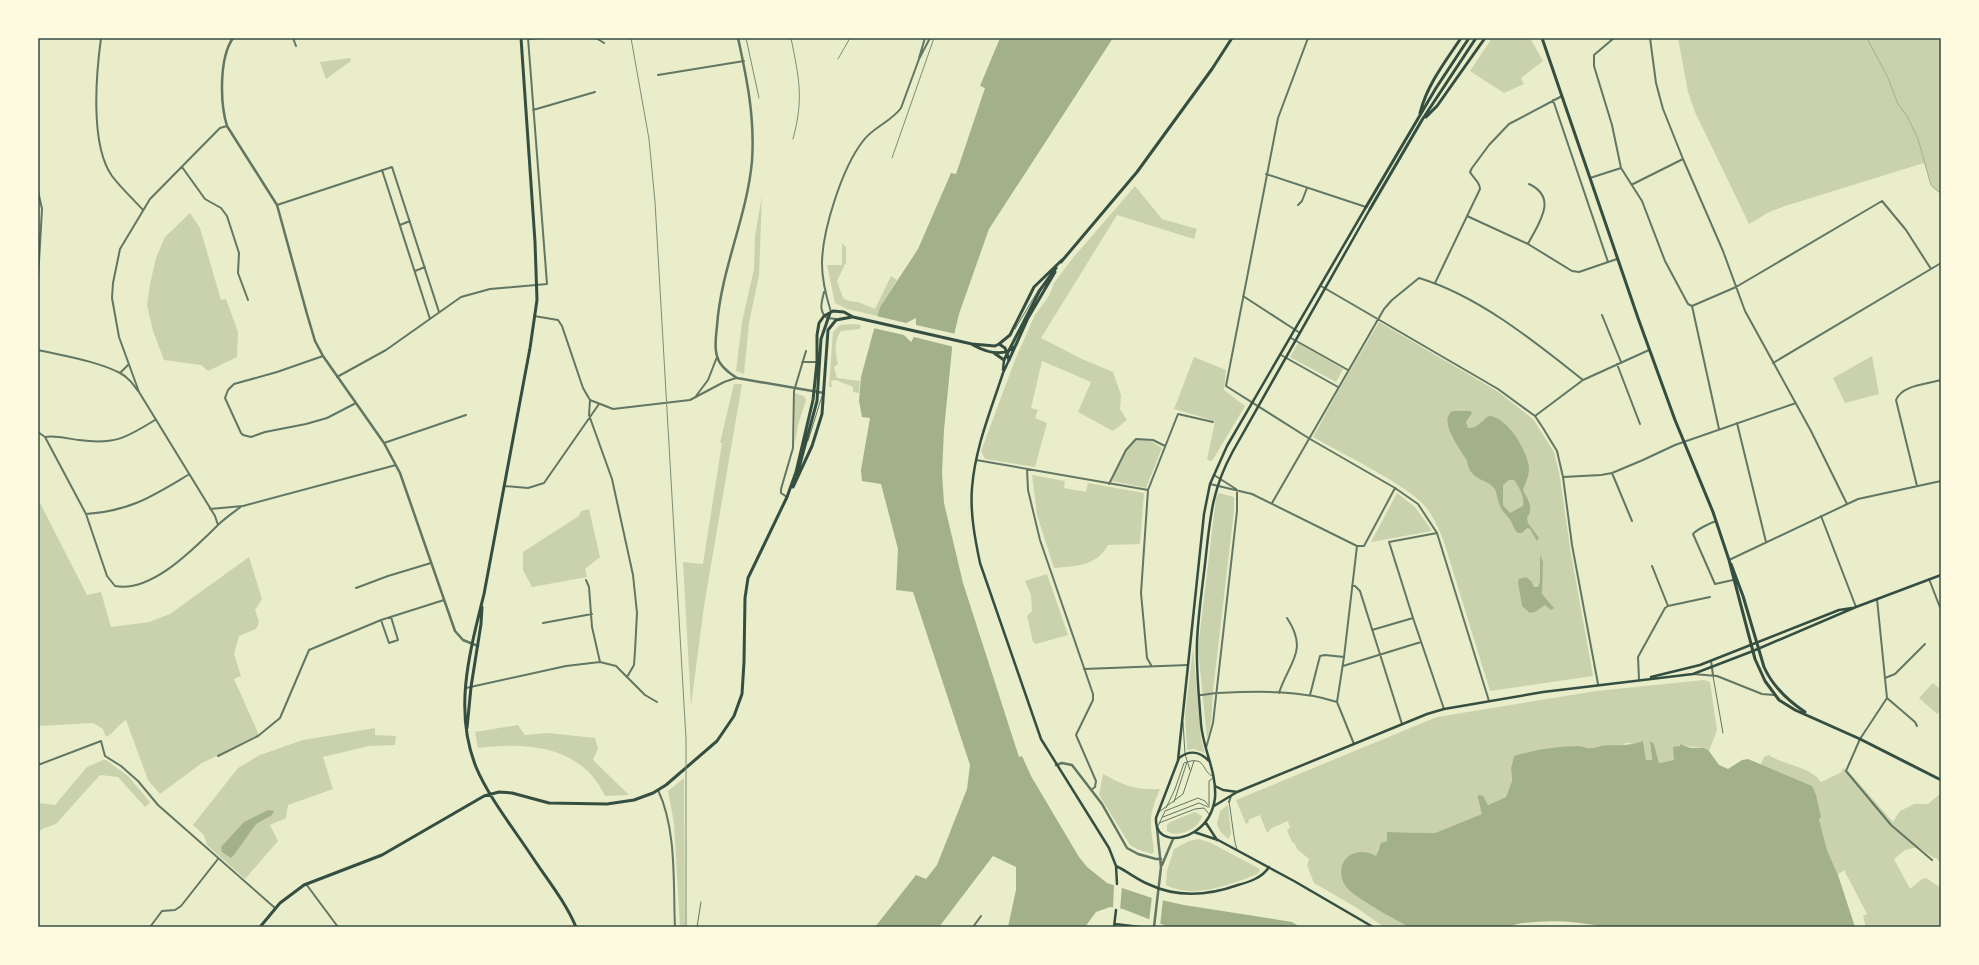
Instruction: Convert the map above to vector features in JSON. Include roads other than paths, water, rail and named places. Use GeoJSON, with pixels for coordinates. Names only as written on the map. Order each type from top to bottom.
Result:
{"type":"FeatureCollection","features":[{"type":"Feature","properties":{"kind":"main road"},"geometry":{"type":"LineString","coordinates":[[520,38],[537,284],[530,348],[464,689],[464,720],[476,768],[491,794],[564,905],[576,927]]}},
{"type":"Feature","properties":{"kind":"main road"},"geometry":{"type":"LineString","coordinates":[[1003,373],[1004,360],[1007,352],[1042,286],[1066,255],[1137,172],[1212,69],[1232,38]]}},
{"type":"Feature","properties":{"kind":"main road"},"geometry":{"type":"LineString","coordinates":[[1418,118],[1424,99],[1461,38]]}},
{"type":"Feature","properties":{"kind":"main road"},"geometry":{"type":"LineString","coordinates":[[1469,38],[1418,118],[1227,446],[1210,484],[1204,514],[1178,762],[1158,813],[1158,826],[1165,836],[1173,839],[1184,837],[1194,832],[1206,822],[1214,807],[1214,777],[1203,739],[1197,642],[1210,518],[1220,478],[1258,406],[1370,209],[1422,120],[1476,38]]}},
{"type":"Feature","properties":{"kind":"main road"},"geometry":{"type":"LineString","coordinates":[[1422,120],[1437,106],[1484,38]]}},
{"type":"Feature","properties":{"kind":"main road"},"geometry":{"type":"LineString","coordinates":[[1542,38],[1616,259],[1684,442],[1716,521],[1743,596],[1756,643],[1769,678],[1788,700],[1810,715]]}},
{"type":"Feature","properties":{"kind":"main road"},"geometry":{"type":"LineString","coordinates":[[260,927],[275,908],[290,894],[306,884],[382,855],[459,810],[491,794],[512,793],[549,803],[608,804],[634,800],[658,790],[699,757],[717,741],[727,729],[738,706],[744,684],[745,598],[748,578],[790,491],[814,390],[817,362],[817,329],[830,312],[844,312],[862,319],[972,344],[990,346],[999,344],[1012,330],[1034,287],[1062,260]]}},
{"type":"Feature","properties":{"kind":"main road"},"geometry":{"type":"LineString","coordinates":[[1062,260],[1038,300],[1003,373],[976,460],[972,496],[975,540],[980,563],[1041,739],[1101,835],[1116,866],[1117,884]]}},
{"type":"Feature","properties":{"kind":"main road"},"geometry":{"type":"LineString","coordinates":[[797,478],[819,391],[822,339],[826,317]]}},
{"type":"Feature","properties":{"kind":"main road"},"geometry":{"type":"LineString","coordinates":[[790,491],[815,437],[822,414],[828,330],[831,324],[838,319],[854,317]]}},
{"type":"Feature","properties":{"kind":"main road"},"geometry":{"type":"LineString","coordinates":[[972,344],[985,351],[994,353],[1007,352],[1016,345]]}},
{"type":"Feature","properties":{"kind":"main road"},"geometry":{"type":"LineString","coordinates":[[999,344],[1004,346],[1009,360]]}},
{"type":"Feature","properties":{"kind":"main road"},"geometry":{"type":"LineString","coordinates":[[994,353],[1004,360]]}},
{"type":"Feature","properties":{"kind":"main road"},"geometry":{"type":"LineString","coordinates":[[1729,560],[1733,580],[1759,670],[1774,695],[1785,704],[1860,739],[1941,780]]}},
{"type":"Feature","properties":{"kind":"main road"},"geometry":{"type":"LineString","coordinates":[[1649,678],[1663,678],[1689,674],[1712,667],[1856,607],[1941,575]]}},
{"type":"Feature","properties":{"kind":"main road"},"geometry":{"type":"LineString","coordinates":[[467,728],[471,687],[481,624],[482,602]]}},
{"type":"Feature","properties":{"kind":"main road"},"geometry":{"type":"LineString","coordinates":[[1214,807],[1237,792],[1402,724],[1444,709],[1598,684],[1649,678],[1681,671],[1711,661],[1839,610],[1856,607]]}},
{"type":"Feature","properties":{"kind":"main road"},"geometry":{"type":"LineString","coordinates":[[1178,762],[1185,754],[1196,752],[1206,757],[1210,762]]}},
{"type":"Feature","properties":{"kind":"main road"},"geometry":{"type":"LineString","coordinates":[[1215,786],[1223,790],[1237,792]]}},
{"type":"Feature","properties":{"kind":"main road"},"geometry":{"type":"LineString","coordinates":[[1206,822],[1218,840]]}},
{"type":"Feature","properties":{"kind":"main road"},"geometry":{"type":"LineString","coordinates":[[1194,832],[1218,840],[1238,852],[1269,867],[1312,890],[1373,927]]}},
{"type":"Feature","properties":{"kind":"main road"},"geometry":{"type":"LineString","coordinates":[[1116,866],[1131,873],[1146,884],[1166,892],[1194,895],[1221,891],[1242,884],[1260,877],[1269,867]]}},
{"type":"Feature","properties":{"kind":"main road"},"geometry":{"type":"LineString","coordinates":[[1116,910],[1115,926],[1140,927]]}},
{"type":"Feature","properties":{"kind":"street"},"geometry":{"type":"LineString","coordinates":[[101,38],[97,70],[97,109],[103,158],[112,176],[143,210]]}},
{"type":"Feature","properties":{"kind":"street"},"geometry":{"type":"LineString","coordinates":[[233,38],[227,50],[223,65],[224,115],[227,126],[277,205],[315,341],[336,376],[384,443],[396,465],[444,600],[459,636],[478,646]]}},
{"type":"Feature","properties":{"kind":"street"},"geometry":{"type":"LineString","coordinates":[[293,38],[296,46]]}},
{"type":"Feature","properties":{"kind":"street"},"geometry":{"type":"LineString","coordinates":[[336,376],[386,350],[430,318],[470,293],[490,289],[547,284],[528,38],[540,38]]}},
{"type":"Feature","properties":{"kind":"street"},"geometry":{"type":"LineString","coordinates":[[596,38],[604,43]]}},
{"type":"Feature","properties":{"kind":"street"},"geometry":{"type":"LineString","coordinates":[[738,38],[751,97],[753,134],[752,162],[745,205],[720,292],[715,345],[717,357],[729,374],[737,378],[814,390],[824,393]]}},
{"type":"Feature","properties":{"kind":"street"},"geometry":{"type":"LineString","coordinates":[[919,59],[925,38]]}},
{"type":"Feature","properties":{"kind":"street"},"geometry":{"type":"LineString","coordinates":[[838,319],[826,317],[821,308],[824,291],[823,256],[829,222],[852,158],[872,130],[893,117],[901,108],[919,59],[930,38]]}},
{"type":"Feature","properties":{"kind":"street"},"geometry":{"type":"LineString","coordinates":[[1308,38],[1278,118],[1242,296],[1226,386],[1310,439],[1395,488],[1418,504],[1437,533],[1489,701]]}},
{"type":"Feature","properties":{"kind":"street"},"geometry":{"type":"LineString","coordinates":[[1614,38],[1594,54],[1594,66],[1612,125],[1621,168],[1642,201],[1665,261],[1688,304],[1692,306],[1719,430]]}},
{"type":"Feature","properties":{"kind":"street"},"geometry":{"type":"LineString","coordinates":[[1650,38],[1659,96],[1683,159],[1723,251],[1745,311],[1796,403],[1847,504]]}},
{"type":"Feature","properties":{"kind":"street"},"geometry":{"type":"LineString","coordinates":[[658,75],[744,61]]}},
{"type":"Feature","properties":{"kind":"street"},"geometry":{"type":"LineString","coordinates":[[533,110],[595,92]]}},
{"type":"Feature","properties":{"kind":"street"},"geometry":{"type":"LineString","coordinates":[[1435,283],[1480,189],[1480,185],[1470,172],[1472,168],[1495,138],[1509,124],[1562,96]]}},
{"type":"Feature","properties":{"kind":"street"},"geometry":{"type":"LineString","coordinates":[[1553,100],[1608,262]]}},
{"type":"Feature","properties":{"kind":"street"},"geometry":{"type":"LineString","coordinates":[[218,525],[210,509],[139,392],[128,365],[114,319],[112,298],[113,282],[120,249],[150,199],[220,128],[227,126]]}},
{"type":"Feature","properties":{"kind":"street"},"geometry":{"type":"LineString","coordinates":[[1632,184],[1683,159]]}},
{"type":"Feature","properties":{"kind":"street"},"geometry":{"type":"LineString","coordinates":[[182,166],[205,199],[221,208],[227,216],[239,253],[238,273],[248,300]]}},
{"type":"Feature","properties":{"kind":"street"},"geometry":{"type":"LineString","coordinates":[[277,205],[392,167],[440,312]]}},
{"type":"Feature","properties":{"kind":"street"},"geometry":{"type":"LineString","coordinates":[[1589,178],[1621,168]]}},
{"type":"Feature","properties":{"kind":"street"},"geometry":{"type":"LineString","coordinates":[[382,170],[430,318]]}},
{"type":"Feature","properties":{"kind":"street"},"geometry":{"type":"LineString","coordinates":[[1266,174],[1370,209]]}},
{"type":"Feature","properties":{"kind":"street"},"geometry":{"type":"LineString","coordinates":[[1528,244],[1544,213],[1545,203],[1536,187],[1529,184]]}},
{"type":"Feature","properties":{"kind":"street"},"geometry":{"type":"LineString","coordinates":[[1298,205],[1302,201],[1307,188]]}},
{"type":"Feature","properties":{"kind":"street"},"geometry":{"type":"LineString","coordinates":[[38,191],[42,209],[38,279]]}},
{"type":"Feature","properties":{"kind":"street"},"geometry":{"type":"LineString","coordinates":[[1692,306],[1736,287],[1882,200],[1906,230],[1931,269]]}},
{"type":"Feature","properties":{"kind":"street"},"geometry":{"type":"LineString","coordinates":[[1467,216],[1528,244],[1572,271],[1579,272],[1616,259]]}},
{"type":"Feature","properties":{"kind":"street"},"geometry":{"type":"LineString","coordinates":[[400,225],[410,221]]}},
{"type":"Feature","properties":{"kind":"street"},"geometry":{"type":"LineString","coordinates":[[1773,363],[1941,263]]}},
{"type":"Feature","properties":{"kind":"street"},"geometry":{"type":"LineString","coordinates":[[415,271],[425,267]]}},
{"type":"Feature","properties":{"kind":"street"},"geometry":{"type":"LineString","coordinates":[[1272,503],[1378,319],[1392,300],[1419,278],[1435,283],[1496,317],[1538,344],[1583,380]]}},
{"type":"Feature","properties":{"kind":"street"},"geometry":{"type":"LineString","coordinates":[[1321,286],[1498,389],[1535,416],[1558,451],[1572,545],[1598,684]]}},
{"type":"Feature","properties":{"kind":"street"},"geometry":{"type":"LineString","coordinates":[[824,291],[830,312]]}},
{"type":"Feature","properties":{"kind":"street"},"geometry":{"type":"LineString","coordinates":[[1242,296],[1300,333]]}},
{"type":"Feature","properties":{"kind":"street"},"geometry":{"type":"LineString","coordinates":[[1602,315],[1621,362]]}},
{"type":"Feature","properties":{"kind":"street"},"geometry":{"type":"LineString","coordinates":[[534,316],[554,318],[562,326],[583,388],[590,400],[613,409],[656,405],[694,398],[724,382],[737,378]]}},
{"type":"Feature","properties":{"kind":"street"},"geometry":{"type":"LineString","coordinates":[[1291,338],[1348,370]]}},
{"type":"Feature","properties":{"kind":"street"},"geometry":{"type":"LineString","coordinates":[[38,350],[80,359],[120,373],[129,380],[139,392]]}},
{"type":"Feature","properties":{"kind":"street"},"geometry":{"type":"LineString","coordinates":[[1535,416],[1583,380],[1649,350]]}},
{"type":"Feature","properties":{"kind":"street"},"geometry":{"type":"LineString","coordinates":[[788,497],[780,492],[793,448],[795,387],[806,351]]}},
{"type":"Feature","properties":{"kind":"street"},"geometry":{"type":"LineString","coordinates":[[1281,355],[1338,387]]}},
{"type":"Feature","properties":{"kind":"street"},"geometry":{"type":"LineString","coordinates":[[323,356],[277,372],[234,384],[228,390],[225,398],[241,433],[246,436],[317,421],[356,403]]}},
{"type":"Feature","properties":{"kind":"street"},"geometry":{"type":"LineString","coordinates":[[694,398],[702,390],[708,380],[717,357]]}},
{"type":"Feature","properties":{"kind":"street"},"geometry":{"type":"LineString","coordinates":[[802,362],[817,362]]}},
{"type":"Feature","properties":{"kind":"street"},"geometry":{"type":"LineString","coordinates":[[1617,364],[1640,424]]}},
{"type":"Feature","properties":{"kind":"street"},"geometry":{"type":"LineString","coordinates":[[120,373],[128,365]]}},
{"type":"Feature","properties":{"kind":"street"},"geometry":{"type":"LineString","coordinates":[[1917,486],[1896,400],[1899,394],[1905,389],[1941,380]]}},
{"type":"Feature","properties":{"kind":"street"},"geometry":{"type":"LineString","coordinates":[[590,400],[589,415],[612,479],[633,575],[637,613],[636,651],[634,665],[627,677]]}},
{"type":"Feature","properties":{"kind":"street"},"geometry":{"type":"LineString","coordinates":[[1563,477],[1612,473],[1684,442],[1796,403]]}},
{"type":"Feature","properties":{"kind":"street"},"geometry":{"type":"LineString","coordinates":[[504,486],[528,488],[544,483],[589,415],[598,404]]}},
{"type":"Feature","properties":{"kind":"street"},"geometry":{"type":"LineString","coordinates":[[384,443],[466,414]]}},
{"type":"Feature","properties":{"kind":"street"},"geometry":{"type":"LineString","coordinates":[[1152,665],[1147,658],[1141,593],[1148,490],[1178,414],[1213,422]]}},
{"type":"Feature","properties":{"kind":"street"},"geometry":{"type":"LineString","coordinates":[[44,437],[100,442],[112,441],[134,433],[155,420]]}},
{"type":"Feature","properties":{"kind":"street"},"geometry":{"type":"LineString","coordinates":[[1737,423],[1766,542]]}},
{"type":"Feature","properties":{"kind":"street"},"geometry":{"type":"LineString","coordinates":[[38,432],[44,437],[86,514],[107,576],[115,586],[138,584],[168,570],[183,559],[218,525],[242,506]]}},
{"type":"Feature","properties":{"kind":"street"},"geometry":{"type":"LineString","coordinates":[[1109,484],[1126,450],[1136,439],[1153,440],[1165,446]]}},
{"type":"Feature","properties":{"kind":"street"},"geometry":{"type":"LineString","coordinates":[[976,460],[1148,490]]}},
{"type":"Feature","properties":{"kind":"street"},"geometry":{"type":"LineString","coordinates":[[210,509],[242,506],[396,465]]}},
{"type":"Feature","properties":{"kind":"street"},"geometry":{"type":"LineString","coordinates":[[1027,469],[1028,490],[1036,528],[1094,697],[1076,735],[1096,781],[1095,787],[1091,790]]}},
{"type":"Feature","properties":{"kind":"street"},"geometry":{"type":"LineString","coordinates":[[1612,473],[1632,521]]}},
{"type":"Feature","properties":{"kind":"street"},"geometry":{"type":"LineString","coordinates":[[86,514],[108,513],[136,505],[188,474]]}},
{"type":"Feature","properties":{"kind":"street"},"geometry":{"type":"LineString","coordinates":[[1214,475],[1236,490]]}},
{"type":"Feature","properties":{"kind":"street"},"geometry":{"type":"LineString","coordinates":[[1729,560],[1858,499],[1941,481]]}},
{"type":"Feature","properties":{"kind":"street"},"geometry":{"type":"LineString","coordinates":[[1210,484],[1236,490],[1272,503],[1357,546],[1364,546],[1395,488]]}},
{"type":"Feature","properties":{"kind":"street"},"geometry":{"type":"LineString","coordinates":[[1206,749],[1213,723],[1237,511],[1236,490]]}},
{"type":"Feature","properties":{"kind":"street"},"geometry":{"type":"LineString","coordinates":[[1821,516],[1856,607]]}},
{"type":"Feature","properties":{"kind":"street"},"geometry":{"type":"LineString","coordinates":[[1716,521],[1706,524],[1704,528],[1693,532],[1715,584],[1733,580]]}},
{"type":"Feature","properties":{"kind":"street"},"geometry":{"type":"LineString","coordinates":[[1437,533],[1389,542],[1444,709]]}},
{"type":"Feature","properties":{"kind":"street"},"geometry":{"type":"LineString","coordinates":[[1354,744],[1337,702],[1343,666],[1357,546]]}},
{"type":"Feature","properties":{"kind":"street"},"geometry":{"type":"LineString","coordinates":[[356,588],[388,576],[432,563]]}},
{"type":"Feature","properties":{"kind":"street"},"geometry":{"type":"LineString","coordinates":[[1652,566],[1668,606]]}},
{"type":"Feature","properties":{"kind":"street"},"geometry":{"type":"LineString","coordinates":[[1929,579],[1941,610]]}},
{"type":"Feature","properties":{"kind":"street"},"geometry":{"type":"LineString","coordinates":[[586,580],[589,587],[592,627],[600,662]]}},
{"type":"Feature","properties":{"kind":"street"},"geometry":{"type":"LineString","coordinates":[[1352,586],[1355,586],[1360,591],[1402,724]]}},
{"type":"Feature","properties":{"kind":"street"},"geometry":{"type":"LineString","coordinates":[[1640,679],[1638,657],[1668,606],[1710,597]]}},
{"type":"Feature","properties":{"kind":"street"},"geometry":{"type":"LineString","coordinates":[[1877,599],[1887,698],[1860,739],[1846,771],[1891,825],[1932,860]]}},
{"type":"Feature","properties":{"kind":"street"},"geometry":{"type":"LineString","coordinates":[[218,756],[258,736],[280,718],[310,650],[381,620],[444,600]]}},
{"type":"Feature","properties":{"kind":"street"},"geometry":{"type":"LineString","coordinates":[[543,623],[592,614]]}},
{"type":"Feature","properties":{"kind":"street"},"geometry":{"type":"LineString","coordinates":[[381,620],[389,643],[398,640],[391,617]]}},
{"type":"Feature","properties":{"kind":"street"},"geometry":{"type":"LineString","coordinates":[[1278,693],[1298,650],[1295,633],[1287,618]]}},
{"type":"Feature","properties":{"kind":"street"},"geometry":{"type":"LineString","coordinates":[[1372,630],[1413,618]]}},
{"type":"Feature","properties":{"kind":"street"},"geometry":{"type":"LineString","coordinates":[[1343,666],[1421,642]]}},
{"type":"Feature","properties":{"kind":"street"},"geometry":{"type":"LineString","coordinates":[[1885,678],[1895,674],[1925,644]]}},
{"type":"Feature","properties":{"kind":"street"},"geometry":{"type":"LineString","coordinates":[[1310,695],[1320,656],[1324,654],[1344,657]]}},
{"type":"Feature","properties":{"kind":"street"},"geometry":{"type":"LineString","coordinates":[[1711,661],[1713,675]]}},
{"type":"Feature","properties":{"kind":"street"},"geometry":{"type":"LineString","coordinates":[[464,689],[566,666],[600,662],[616,666],[645,695],[657,702]]}},
{"type":"Feature","properties":{"kind":"street"},"geometry":{"type":"LineString","coordinates":[[1084,669],[1152,665],[1188,665]]}},
{"type":"Feature","properties":{"kind":"street"},"geometry":{"type":"LineString","coordinates":[[1689,674],[1713,675],[1762,694],[1774,695]]}},
{"type":"Feature","properties":{"kind":"street"},"geometry":{"type":"LineString","coordinates":[[1200,695],[1216,693],[1278,693],[1310,695],[1337,702]]}},
{"type":"Feature","properties":{"kind":"street"},"geometry":{"type":"LineString","coordinates":[[1887,698],[1915,722],[1917,726]]}},
{"type":"Feature","properties":{"kind":"street"},"geometry":{"type":"LineString","coordinates":[[38,765],[101,741],[105,756],[121,766],[138,781],[149,796],[218,859],[275,908]]}},
{"type":"Feature","properties":{"kind":"street"},"geometry":{"type":"LineString","coordinates":[[1056,765],[1062,763],[1072,765],[1104,809],[1127,848],[1138,854],[1156,860],[1161,859]]}},
{"type":"Feature","properties":{"kind":"street"},"geometry":{"type":"LineString","coordinates":[[658,790],[664,806],[671,838],[675,927]]}},
{"type":"Feature","properties":{"kind":"street"},"geometry":{"type":"LineString","coordinates":[[1229,802],[1231,796]]}},
{"type":"Feature","properties":{"kind":"street"},"geometry":{"type":"LineString","coordinates":[[1154,927],[1161,867],[1158,826]]}},
{"type":"Feature","properties":{"kind":"street"},"geometry":{"type":"LineString","coordinates":[[1161,867],[1173,839]]}},
{"type":"Feature","properties":{"kind":"street"},"geometry":{"type":"LineString","coordinates":[[150,927],[162,911],[175,910],[181,906],[218,859]]}},
{"type":"Feature","properties":{"kind":"street"},"geometry":{"type":"LineString","coordinates":[[306,884],[338,927]]}},
{"type":"Feature","properties":{"kind":"street"},"geometry":{"type":"LineString","coordinates":[[972,927],[981,916]]}},
{"type":"Feature","properties":{"kind":"lane"},"geometry":{"type":"LineString","coordinates":[[1012,330],[1017,327],[1035,293],[1042,286]]}},
{"type":"Feature","properties":{"kind":"lane"},"geometry":{"type":"LineString","coordinates":[[803,454],[819,401],[824,393]]}},
{"type":"Feature","properties":{"kind":"lane"},"geometry":{"type":"LineString","coordinates":[[1713,675],[1723,734]]}},
{"type":"Feature","properties":{"kind":"lane"},"geometry":{"type":"LineString","coordinates":[[1183,715],[1185,754],[1190,771]]}},
{"type":"Feature","properties":{"kind":"lane"},"geometry":{"type":"LineString","coordinates":[[1158,813],[1174,803],[1182,794],[1194,760]]}},
{"type":"Feature","properties":{"kind":"lane"},"geometry":{"type":"LineString","coordinates":[[1166,808],[1175,789],[1182,765],[1188,761],[1194,760],[1203,764],[1208,774],[1214,777],[1209,781],[1210,815]]}},
{"type":"Feature","properties":{"kind":"lane"},"geometry":{"type":"LineString","coordinates":[[1174,803],[1188,761]]}},
{"type":"Feature","properties":{"kind":"lane"},"geometry":{"type":"LineString","coordinates":[[1158,826],[1165,811],[1198,798],[1205,801],[1209,807]]}},
{"type":"Feature","properties":{"kind":"lane"},"geometry":{"type":"LineString","coordinates":[[1229,802],[1235,835],[1235,846],[1238,852]]}},
{"type":"Feature","properties":{"kind":"lane"},"geometry":{"type":"LineString","coordinates":[[1162,817],[1199,803],[1209,807]]}},
{"type":"Feature","properties":{"kind":"lane"},"geometry":{"type":"LineString","coordinates":[[1158,826],[1195,809],[1204,808],[1210,815]]}},
{"type":"Feature","properties":{"kind":"lane"},"geometry":{"type":"LineString","coordinates":[[697,927],[700,902]]}},
{"type":"Feature","properties":{"kind":"waterway"},"geometry":{"type":"LineString","coordinates":[[1867,38],[1888,78],[1898,104],[1907,116],[1918,139],[1931,185],[1941,194]]}},
{"type":"Feature","properties":{"kind":"railway"},"geometry":{"type":"LineString","coordinates":[[631,38],[649,139],[655,202],[686,739],[686,927]]}},
{"type":"Feature","properties":{"kind":"railway"},"geometry":{"type":"LineString","coordinates":[[746,38],[759,98]]}},
{"type":"Feature","properties":{"kind":"railway"},"geometry":{"type":"LineString","coordinates":[[791,38],[799,88],[798,112],[793,139]]}},
{"type":"Feature","properties":{"kind":"railway"},"geometry":{"type":"LineString","coordinates":[[838,59],[850,38]]}},
{"type":"Feature","properties":{"kind":"railway"},"geometry":{"type":"LineString","coordinates":[[892,158],[934,38]]}}]}
